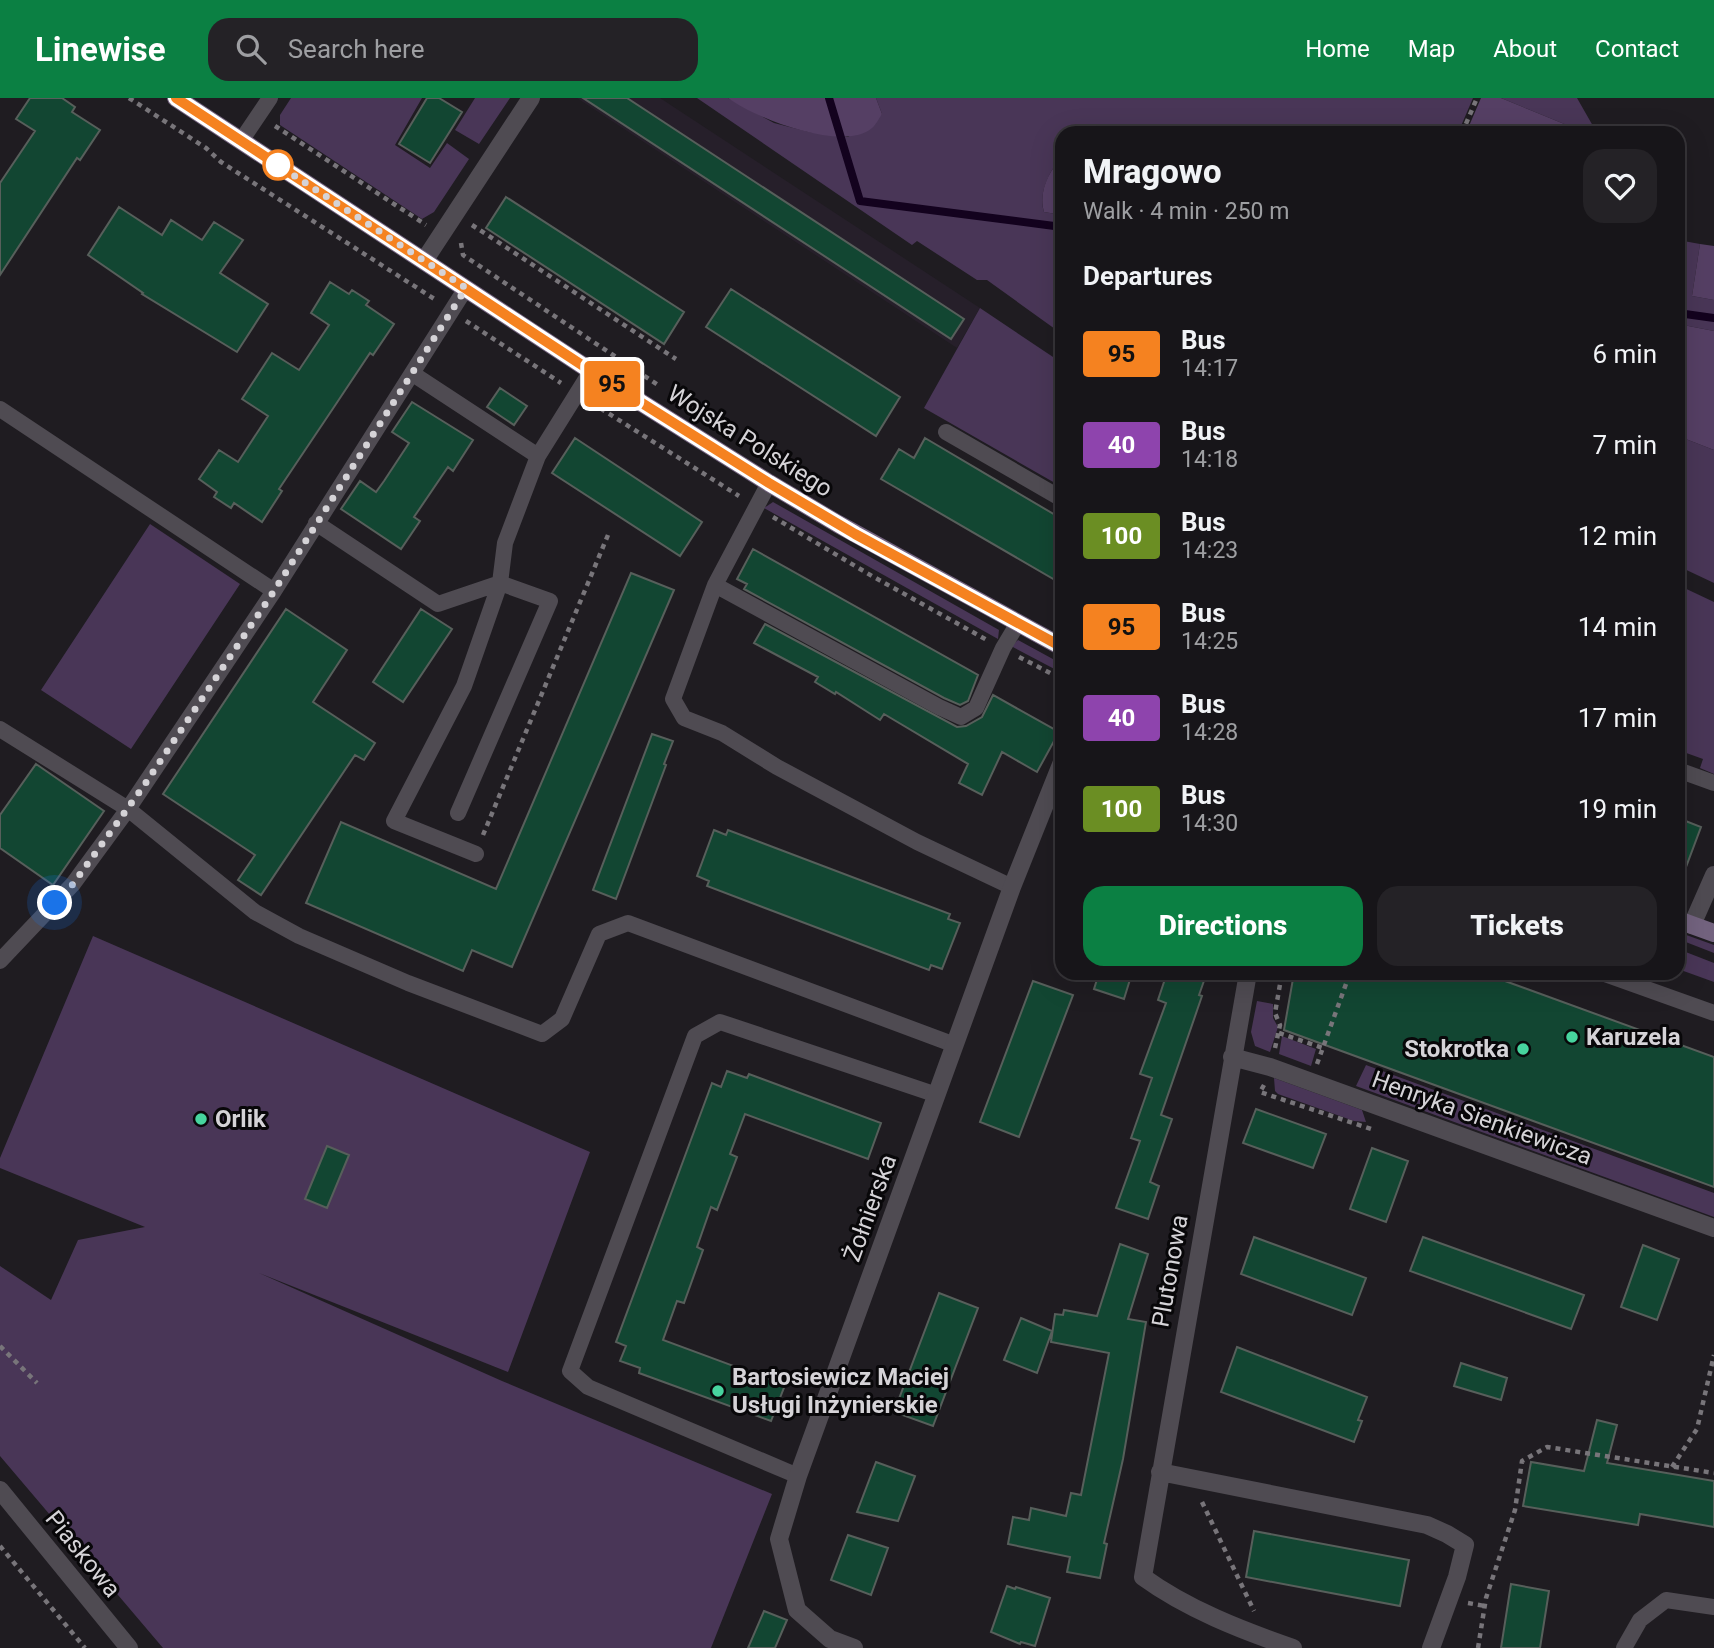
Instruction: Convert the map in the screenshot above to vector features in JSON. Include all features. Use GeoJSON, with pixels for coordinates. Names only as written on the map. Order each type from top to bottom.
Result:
{"type":"FeatureCollection","features":[{"type":"Feature","properties":{"kind":"street","name":"Wojska Polskiego"},"geometry":{"type":"LineString","coordinates":[[176,98],[591,371],[769,483],[1055,643]]}},
{"type":"Feature","properties":{"kind":"street"},"geometry":{"type":"LineString","coordinates":[[424,261],[531,98]]}},
{"type":"Feature","properties":{"kind":"street","name":"Żołnierska"},"geometry":{"type":"LineString","coordinates":[[854,1648],[830,1639],[797,1610],[779,1539],[798,1476],[1012,887],[1055,780]]}},
{"type":"Feature","properties":{"kind":"street"},"geometry":{"type":"LineString","coordinates":[[1714,875],[1685,923],[1714,933]]}},
{"type":"Feature","properties":{"kind":"street","name":"Plutonowa"},"geometry":{"type":"LineString","coordinates":[[1247,980],[1143,1577],[1164,1592],[1226,1622],[1259,1634]]}},
{"type":"Feature","properties":{"kind":"street","name":"Henryka Sienkiewicza"},"geometry":{"type":"LineString","coordinates":[[1232,1057],[1270,1067],[1714,1228]]}},
{"type":"Feature","properties":{"kind":"street"},"geometry":{"type":"LineString","coordinates":[[1160,1472],[1427,1525],[1465,1545],[1450,1599],[1431,1648]]}},
{"type":"Feature","properties":{"kind":"street","name":"Piaskowa"},"geometry":{"type":"LineString","coordinates":[[0,1490],[129,1648]]}},
{"type":"Feature","properties":{"kind":"street"},"geometry":{"type":"LineString","coordinates":[[1259,1634],[1293,1648]]}},
{"type":"Feature","properties":{"kind":"lane"},"geometry":{"type":"LineString","coordinates":[[241,141],[270,98]]}},
{"type":"Feature","properties":{"kind":"lane"},"geometry":{"type":"LineString","coordinates":[[0,961],[73,884],[128,809],[274,591],[466,288]]}},
{"type":"Feature","properties":{"kind":"lane"},"geometry":{"type":"LineString","coordinates":[[475,854],[394,821],[464,686],[499,583],[505,543],[538,456],[591,371]]}},
{"type":"Feature","properties":{"kind":"lane"},"geometry":{"type":"LineString","coordinates":[[413,374],[538,456]]}},
{"type":"Feature","properties":{"kind":"lane"},"geometry":{"type":"LineString","coordinates":[[0,409],[274,591]]}},
{"type":"Feature","properties":{"kind":"lane"},"geometry":{"type":"LineString","coordinates":[[946,432],[1055,495]]}},
{"type":"Feature","properties":{"kind":"lane"},"geometry":{"type":"LineString","coordinates":[[769,483],[715,585],[673,699],[684,719],[722,733],[777,767],[905,836],[1012,887]]}},
{"type":"Feature","properties":{"kind":"lane"},"geometry":{"type":"LineString","coordinates":[[316,523],[438,604],[499,583],[550,601],[458,813]]}},
{"type":"Feature","properties":{"kind":"lane"},"geometry":{"type":"LineString","coordinates":[[715,585],[961,717],[976,708],[1003,648],[1018,623]]}},
{"type":"Feature","properties":{"kind":"lane"},"geometry":{"type":"LineString","coordinates":[[0,729],[128,809],[255,912],[299,936],[542,1034],[562,1019],[598,934],[628,923],[955,1045]]}},
{"type":"Feature","properties":{"kind":"lane"},"geometry":{"type":"LineString","coordinates":[[1685,773],[1714,783]]}},
{"type":"Feature","properties":{"kind":"lane"},"geometry":{"type":"LineString","coordinates":[[1622,980],[1714,1013]]}},
{"type":"Feature","properties":{"kind":"lane"},"geometry":{"type":"LineString","coordinates":[[798,1476],[588,1387],[570,1371],[695,1035],[720,1022],[937,1095]]}},
{"type":"Feature","properties":{"kind":"lane"},"geometry":{"type":"LineString","coordinates":[[1624,1648],[1640,1620],[1666,1600],[1714,1607]]}},
{"type":"Feature","properties":{"kind":"path"},"geometry":{"type":"LineString","coordinates":[[1465,126],[1477,98]]}},
{"type":"Feature","properties":{"kind":"path"},"geometry":{"type":"LineString","coordinates":[[259,115],[426,225]]}},
{"type":"Feature","properties":{"kind":"path"},"geometry":{"type":"LineString","coordinates":[[468,222],[676,359]]}},
{"type":"Feature","properties":{"kind":"path"},"geometry":{"type":"LineString","coordinates":[[461,248],[463,256],[659,385]]}},
{"type":"Feature","properties":{"kind":"path"},"geometry":{"type":"LineString","coordinates":[[475,854],[608,535]]}},
{"type":"Feature","properties":{"kind":"path"},"geometry":{"type":"LineString","coordinates":[[1273,1055],[1280,1025],[1275,1013],[1281,980]]}},
{"type":"Feature","properties":{"kind":"path"},"geometry":{"type":"LineString","coordinates":[[1315,1069],[1347,980]]}},
{"type":"Feature","properties":{"kind":"path"},"geometry":{"type":"LineString","coordinates":[[1279,1033],[1323,1048]]}},
{"type":"Feature","properties":{"kind":"path"},"geometry":{"type":"LineString","coordinates":[[0,1346],[37,1383]]}},
{"type":"Feature","properties":{"kind":"path"},"geometry":{"type":"LineString","coordinates":[[1672,1467],[1697,1429],[1714,1355]]}},
{"type":"Feature","properties":{"kind":"path"},"geometry":{"type":"LineString","coordinates":[[1478,1648],[1486,1598],[1515,1510],[1522,1461],[1547,1447],[1714,1473]]}},
{"type":"Feature","properties":{"kind":"path"},"geometry":{"type":"LineString","coordinates":[[1213,1499],[1199,1496],[1260,1624],[1259,1634]]}},
{"type":"Feature","properties":{"kind":"path"},"geometry":{"type":"LineString","coordinates":[[0,1546],[85,1648]]}},
{"type":"Feature","properties":{"kind":"shaded area"},"geometry":{"type":"Polygon","coordinates":[[[291,98],[422,98],[395,145],[430,168],[447,143],[469,159],[434,212],[422,219],[280,125],[280,115],[291,98]]]}},
{"type":"Feature","properties":{"kind":"shaded area"},"geometry":{"type":"Polygon","coordinates":[[[475,98],[510,98],[479,144],[455,130],[475,98]]]}},
{"type":"Feature","properties":{"kind":"shaded area"},"geometry":{"type":"Polygon","coordinates":[[[577,98],[660,98],[980,308],[957,348],[577,98]]]}},
{"type":"Feature","properties":{"kind":"shaded area"},"geometry":{"type":"Polygon","coordinates":[[[697,98],[728,98],[774,123],[809,132],[848,137],[882,114],[876,98],[1473,98],[1461,126],[1055,126],[1055,166],[1042,197],[1044,212],[1055,214],[1055,329],[987,280],[977,280],[917,241],[912,245],[697,98]]]}},
{"type":"Feature","properties":{"kind":"shaded area"},"geometry":{"type":"Polygon","coordinates":[[[728,98],[876,98],[882,114],[872,128],[859,135],[821,135],[778,123],[728,98]]]}},
{"type":"Feature","properties":{"kind":"shaded area"},"geometry":{"type":"Polygon","coordinates":[[[1481,98],[1501,98],[1569,126],[1469,126],[1481,98]]]}},
{"type":"Feature","properties":{"kind":"shaded area"},"geometry":{"type":"Polygon","coordinates":[[[1501,98],[1577,98],[1593,126],[1569,126],[1501,98]]]}},
{"type":"Feature","properties":{"kind":"shaded area"},"geometry":{"type":"Polygon","coordinates":[[[1055,166],[1055,214],[1044,212],[1042,197],[1055,166]]]}},
{"type":"Feature","properties":{"kind":"shaded area"},"geometry":{"type":"Polygon","coordinates":[[[1685,241],[1700,244],[1692,296],[1714,300],[1714,331],[1685,325],[1685,241]]]}},
{"type":"Feature","properties":{"kind":"shaded area"},"geometry":{"type":"Polygon","coordinates":[[[1700,244],[1714,246],[1714,300],[1692,296],[1700,244]]]}},
{"type":"Feature","properties":{"kind":"shaded area"},"geometry":{"type":"Polygon","coordinates":[[[980,308],[1055,358],[1055,483],[924,408],[980,308]]]}},
{"type":"Feature","properties":{"kind":"shaded area"},"geometry":{"type":"Polygon","coordinates":[[[1685,325],[1714,331],[1714,450],[1685,439],[1685,325]]]}},
{"type":"Feature","properties":{"kind":"shaded area"},"geometry":{"type":"Polygon","coordinates":[[[1685,439],[1714,450],[1714,583],[1685,569],[1685,439]]]}},
{"type":"Feature","properties":{"kind":"shaded area"},"geometry":{"type":"Polygon","coordinates":[[[773,502],[999,630],[998,639],[764,508],[773,502]]]}},
{"type":"Feature","properties":{"kind":"shaded area"},"geometry":{"type":"Polygon","coordinates":[[[150,524],[240,584],[131,749],[41,690],[150,524]]]}},
{"type":"Feature","properties":{"kind":"shaded area"},"geometry":{"type":"Polygon","coordinates":[[[1685,588],[1714,602],[1714,774],[1700,768],[1703,759],[1685,753],[1685,588]]]}},
{"type":"Feature","properties":{"kind":"shaded area"},"geometry":{"type":"Polygon","coordinates":[[[1018,640],[1055,660],[1055,669],[1011,646],[1018,640]]]}},
{"type":"Feature","properties":{"kind":"shaded area"},"geometry":{"type":"Polygon","coordinates":[[[1685,935],[1714,945],[1714,953],[1685,942],[1685,935]]]}},
{"type":"Feature","properties":{"kind":"shaded area"},"geometry":{"type":"Polygon","coordinates":[[[93,936],[590,1152],[508,1372],[259,1273],[502,1381],[772,1494],[711,1648],[163,1648],[0,1456],[0,1266],[51,1300],[78,1240],[145,1227],[0,1168],[0,1158],[93,936]]]}},
{"type":"Feature","properties":{"kind":"shaded area"},"geometry":{"type":"Polygon","coordinates":[[[1685,952],[1714,963],[1714,982],[1685,972],[1685,952]]]}},
{"type":"Feature","properties":{"kind":"shaded area"},"geometry":{"type":"Polygon","coordinates":[[[1257,1001],[1273,1004],[1273,1018],[1278,1027],[1270,1052],[1255,1046],[1251,1032],[1257,1001]]]}},
{"type":"Feature","properties":{"kind":"shaded area"},"geometry":{"type":"Polygon","coordinates":[[[1282,1036],[1316,1049],[1311,1066],[1279,1054],[1282,1036]]]}},
{"type":"Feature","properties":{"kind":"shaded area"},"geometry":{"type":"Polygon","coordinates":[[[1366,1065],[1714,1193],[1714,1217],[1356,1086],[1366,1065]]]}},
{"type":"Feature","properties":{"kind":"shaded area"},"geometry":{"type":"Polygon","coordinates":[[[1274,1078],[1362,1110],[1366,1122],[1354,1121],[1278,1094],[1275,1091],[1274,1078]]]}},
{"type":"Feature","properties":{"kind":"building"},"geometry":{"type":"Polygon","coordinates":[[[30,98],[62,98],[75,107],[72,112],[100,130],[80,160],[77,158],[0,275],[0,183],[35,131],[16,119],[30,98]]]}},
{"type":"Feature","properties":{"kind":"building"},"geometry":{"type":"Polygon","coordinates":[[[427,98],[439,98],[462,112],[430,163],[399,144],[427,98]]]}},
{"type":"Feature","properties":{"kind":"building"},"geometry":{"type":"Polygon","coordinates":[[[583,98],[627,98],[964,319],[951,339],[583,98]]]}},
{"type":"Feature","properties":{"kind":"building"},"geometry":{"type":"Polygon","coordinates":[[[506,197],[684,312],[664,344],[486,228],[506,197]]]}},
{"type":"Feature","properties":{"kind":"building"},"geometry":{"type":"Polygon","coordinates":[[[119,207],[162,235],[171,220],[202,240],[214,222],[243,240],[220,273],[268,304],[237,352],[142,294],[88,255],[119,207]]]}},
{"type":"Feature","properties":{"kind":"building"},"geometry":{"type":"Polygon","coordinates":[[[330,282],[349,294],[352,290],[369,301],[366,305],[394,324],[373,355],[370,353],[279,489],[282,491],[262,522],[234,503],[231,508],[214,497],[217,492],[199,479],[219,450],[238,462],[268,416],[242,399],[272,353],[299,370],[329,325],[311,313],[330,282]]]}},
{"type":"Feature","properties":{"kind":"building"},"geometry":{"type":"Polygon","coordinates":[[[731,289],[900,397],[876,436],[706,327],[731,289]]]}},
{"type":"Feature","properties":{"kind":"building"},"geometry":{"type":"Polygon","coordinates":[[[500,388],[527,406],[514,425],[487,407],[500,388]]]}},
{"type":"Feature","properties":{"kind":"building"},"geometry":{"type":"Polygon","coordinates":[[[412,402],[473,440],[453,471],[448,467],[414,517],[420,521],[401,549],[341,509],[360,481],[376,492],[384,481],[409,443],[392,432],[412,402]]]}},
{"type":"Feature","properties":{"kind":"building"},"geometry":{"type":"Polygon","coordinates":[[[575,438],[702,522],[680,556],[552,473],[575,438]]]}},
{"type":"Feature","properties":{"kind":"building"},"geometry":{"type":"Polygon","coordinates":[[[925,438],[1055,515],[1055,580],[881,479],[899,449],[914,458],[925,438]]]}},
{"type":"Feature","properties":{"kind":"building"},"geometry":{"type":"Polygon","coordinates":[[[753,549],[978,675],[968,701],[960,705],[944,698],[744,589],[747,584],[737,579],[753,549]]]}},
{"type":"Feature","properties":{"kind":"building"},"geometry":{"type":"Polygon","coordinates":[[[631,573],[674,590],[512,967],[472,950],[463,971],[306,903],[341,822],[496,889],[631,573]]]}},
{"type":"Feature","properties":{"kind":"building"},"geometry":{"type":"Polygon","coordinates":[[[286,609],[347,650],[313,702],[375,743],[364,760],[355,755],[261,895],[238,880],[255,855],[163,794],[286,609]]]}},
{"type":"Feature","properties":{"kind":"building"},"geometry":{"type":"Polygon","coordinates":[[[421,609],[452,629],[403,702],[373,682],[421,609]]]}},
{"type":"Feature","properties":{"kind":"building"},"geometry":{"type":"Polygon","coordinates":[[[765,624],[957,727],[966,726],[982,717],[993,695],[1055,730],[1055,739],[1037,772],[1002,752],[982,795],[959,783],[968,764],[884,714],[880,720],[815,682],[818,677],[754,643],[765,624]]]}},
{"type":"Feature","properties":{"kind":"building"},"geometry":{"type":"Polygon","coordinates":[[[652,734],[673,741],[616,899],[593,890],[652,734]]]}},
{"type":"Feature","properties":{"kind":"building"},"geometry":{"type":"Polygon","coordinates":[[[36,764],[104,811],[53,885],[0,848],[0,815],[36,764]]]}},
{"type":"Feature","properties":{"kind":"building"},"geometry":{"type":"Polygon","coordinates":[[[1685,821],[1701,827],[1685,870],[1685,821]]]}},
{"type":"Feature","properties":{"kind":"building"},"geometry":{"type":"Polygon","coordinates":[[[714,830],[726,835],[728,830],[950,914],[948,919],[960,923],[942,969],[931,965],[929,970],[707,886],[709,881],[697,876],[714,830]]]}},
{"type":"Feature","properties":{"kind":"building"},"geometry":{"type":"Polygon","coordinates":[[[1097,980],[1130,980],[1124,999],[1094,989],[1097,980]]]}},
{"type":"Feature","properties":{"kind":"building"},"geometry":{"type":"Polygon","coordinates":[[[1165,980],[1204,980],[1199,995],[1202,996],[1161,1115],[1172,1119],[1150,1182],[1159,1186],[1148,1219],[1116,1208],[1140,1141],[1131,1138],[1152,1078],[1140,1074],[1166,1003],[1158,1000],[1165,980]]]}},
{"type":"Feature","properties":{"kind":"building"},"geometry":{"type":"Polygon","coordinates":[[[1293,980],[1502,980],[1714,1057],[1714,1187],[1284,1030],[1293,980]]]}},
{"type":"Feature","properties":{"kind":"building"},"geometry":{"type":"Polygon","coordinates":[[[1033,981],[1073,995],[1019,1137],[980,1122],[1033,981]]]}},
{"type":"Feature","properties":{"kind":"building"},"geometry":{"type":"Polygon","coordinates":[[[727,1071],[747,1078],[749,1074],[881,1123],[868,1159],[745,1114],[730,1154],[737,1157],[717,1210],[711,1207],[697,1247],[703,1250],[684,1303],[677,1301],[663,1340],[785,1385],[771,1421],[639,1373],[640,1368],[620,1361],[626,1346],[616,1342],[712,1083],[721,1087],[727,1071]]]}},
{"type":"Feature","properties":{"kind":"building"},"geometry":{"type":"Polygon","coordinates":[[[1256,1109],[1326,1134],[1313,1168],[1243,1143],[1256,1109]]]}},
{"type":"Feature","properties":{"kind":"building"},"geometry":{"type":"Polygon","coordinates":[[[327,1146],[349,1155],[327,1208],[305,1199],[327,1146]]]}},
{"type":"Feature","properties":{"kind":"building"},"geometry":{"type":"Polygon","coordinates":[[[1372,1148],[1408,1161],[1386,1222],[1350,1209],[1372,1148]]]}},
{"type":"Feature","properties":{"kind":"building"},"geometry":{"type":"Polygon","coordinates":[[[1254,1237],[1366,1278],[1352,1315],[1241,1274],[1254,1237]]]}},
{"type":"Feature","properties":{"kind":"building"},"geometry":{"type":"Polygon","coordinates":[[[1423,1237],[1584,1295],[1571,1329],[1410,1271],[1423,1237]]]}},
{"type":"Feature","properties":{"kind":"building"},"geometry":{"type":"Polygon","coordinates":[[[1120,1244],[1148,1254],[1128,1319],[1146,1322],[1123,1459],[1104,1543],[1107,1544],[1100,1578],[1067,1572],[1070,1557],[1008,1544],[1013,1517],[1029,1520],[1031,1508],[1066,1516],[1071,1493],[1081,1495],[1109,1353],[1051,1342],[1055,1314],[1063,1315],[1064,1310],[1097,1316],[1120,1244]]]}},
{"type":"Feature","properties":{"kind":"building"},"geometry":{"type":"Polygon","coordinates":[[[1643,1245],[1679,1259],[1657,1320],[1621,1307],[1643,1245]]]}},
{"type":"Feature","properties":{"kind":"building"},"geometry":{"type":"Polygon","coordinates":[[[939,1293],[978,1308],[933,1426],[894,1412],[939,1293]]]}},
{"type":"Feature","properties":{"kind":"building"},"geometry":{"type":"Polygon","coordinates":[[[1021,1318],[1052,1331],[1037,1373],[1004,1360],[1021,1318]]]}},
{"type":"Feature","properties":{"kind":"building"},"geometry":{"type":"Polygon","coordinates":[[[1237,1347],[1367,1397],[1358,1420],[1362,1421],[1354,1442],[1221,1392],[1237,1347]]]}},
{"type":"Feature","properties":{"kind":"building"},"geometry":{"type":"Polygon","coordinates":[[[1461,1363],[1507,1378],[1501,1400],[1454,1386],[1461,1363]]]}},
{"type":"Feature","properties":{"kind":"building"},"geometry":{"type":"Polygon","coordinates":[[[1597,1420],[1617,1425],[1607,1463],[1714,1481],[1714,1527],[1640,1514],[1638,1525],[1523,1506],[1531,1462],[1584,1471],[1597,1420]]]}},
{"type":"Feature","properties":{"kind":"building"},"geometry":{"type":"Polygon","coordinates":[[[876,1462],[915,1476],[898,1521],[857,1512],[876,1462]]]}},
{"type":"Feature","properties":{"kind":"building"},"geometry":{"type":"Polygon","coordinates":[[[1254,1531],[1409,1560],[1400,1606],[1246,1577],[1254,1531]]]}},
{"type":"Feature","properties":{"kind":"building"},"geometry":{"type":"Polygon","coordinates":[[[848,1535],[888,1548],[871,1595],[831,1580],[848,1535]]]}},
{"type":"Feature","properties":{"kind":"building"},"geometry":{"type":"Polygon","coordinates":[[[1511,1584],[1549,1591],[1540,1648],[1501,1648],[1511,1584]]]}},
{"type":"Feature","properties":{"kind":"building"},"geometry":{"type":"Polygon","coordinates":[[[1007,1586],[1050,1598],[1035,1646],[1021,1642],[1020,1644],[991,1632],[1007,1586]]]}},
{"type":"Feature","properties":{"kind":"building"},"geometry":{"type":"Polygon","coordinates":[[[764,1611],[787,1620],[775,1648],[748,1648],[764,1611]]]}},
{"type":"Feature","properties":{"kind":"waterway"},"geometry":{"type":"LineString","coordinates":[[829,98],[860,201],[1055,226]]}},
{"type":"Feature","properties":{"kind":"waterway"},"geometry":{"type":"LineString","coordinates":[[1685,314],[1714,318]]}},
{"type":"Feature","properties":{"kind":"bus line","name":"95"},"geometry":{"type":"LineString","coordinates":[[176,98],[591,371],[769,483],[855,534],[1055,643]]}},
{"type":"Feature","properties":{"kind":"place","name":"Karuzela"},"geometry":{"type":"Point","coordinates":[1572,1037]}},
{"type":"Feature","properties":{"kind":"place","name":"Stokrotka"},"geometry":{"type":"Point","coordinates":[1523,1049]}},
{"type":"Feature","properties":{"kind":"place","name":"Orlik"},"geometry":{"type":"Point","coordinates":[201,1119]}},
{"type":"Feature","properties":{"kind":"place","name":"Bartosiewicz Maciej Usługi Inżynierskie"},"geometry":{"type":"Point","coordinates":[718,1391]}},
{"type":"Feature","properties":{"kind":"route"},"geometry":{"type":"LineString","coordinates":[[55,903],[73,884],[128,809],[274,591],[466,288],[278,165]]}}]}
